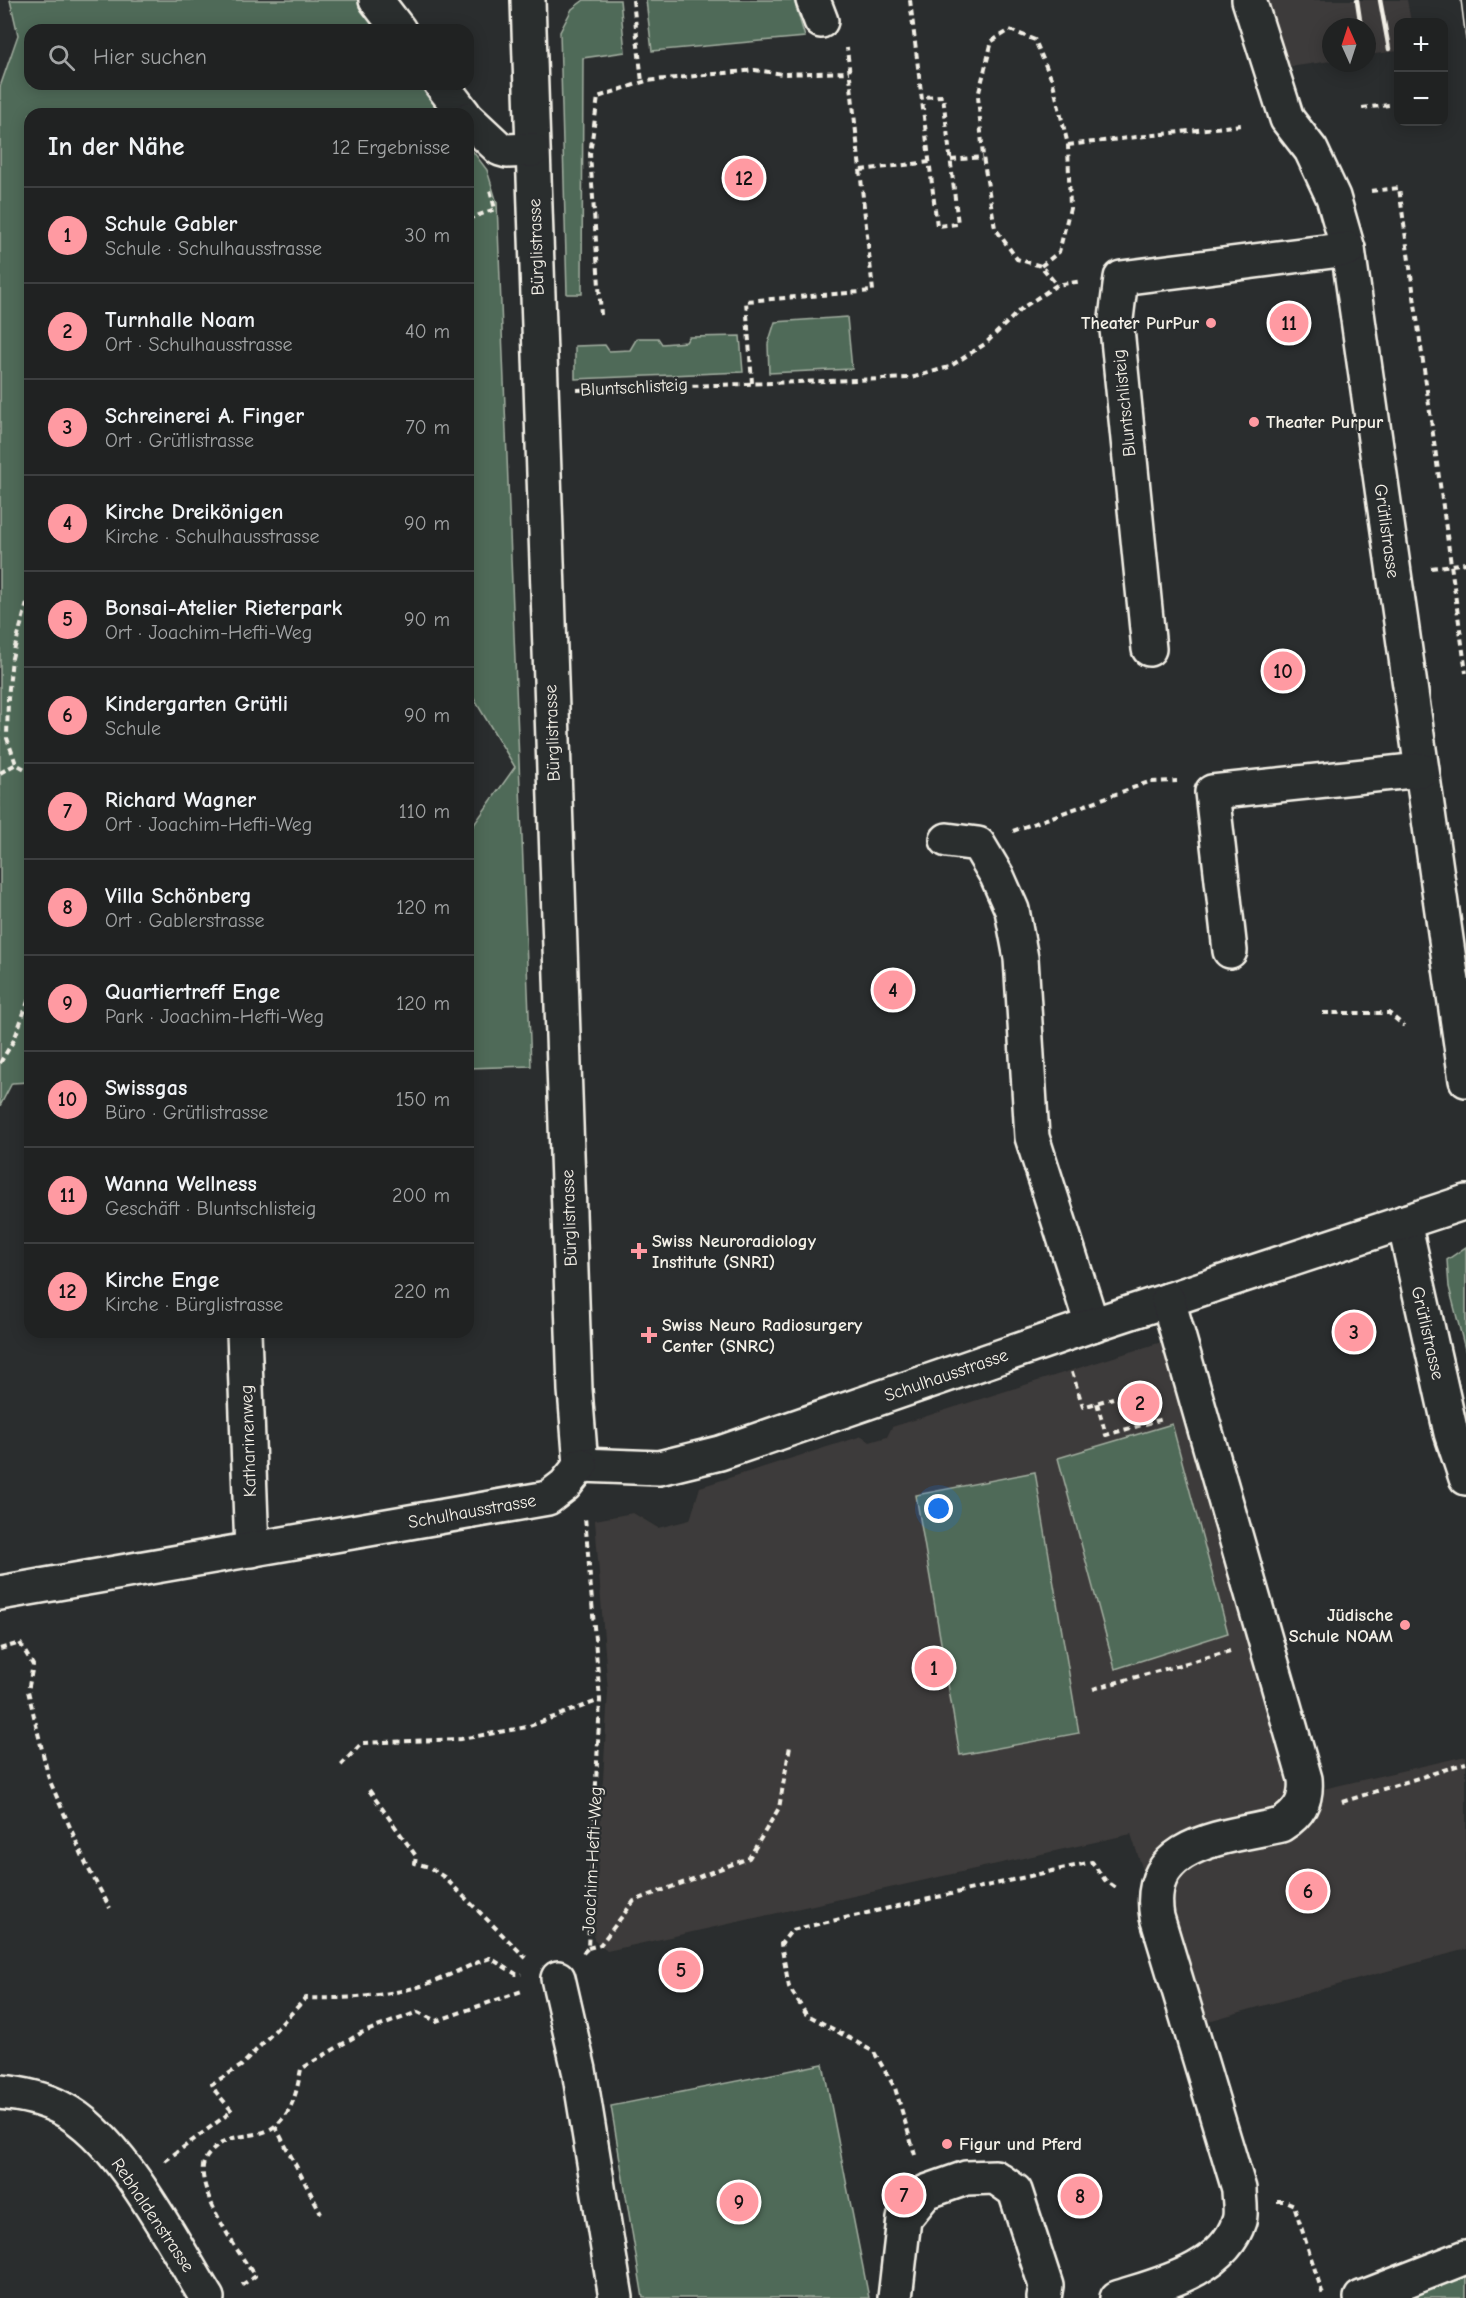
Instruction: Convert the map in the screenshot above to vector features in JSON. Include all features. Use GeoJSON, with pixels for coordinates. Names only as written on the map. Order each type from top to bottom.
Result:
{"type":"FeatureCollection","features":[{"type":"Feature","properties":{"kind":"street"},"geometry":{"type":"LineString","coordinates":[[376,0],[394,24]]}},
{"type":"Feature","properties":{"kind":"street","name":"Bürglistrasse"},"geometry":{"type":"LineString","coordinates":[[528,0],[574,1342],[581,1465]]}},
{"type":"Feature","properties":{"kind":"street","name":"Grütlistrasse"},"geometry":{"type":"LineString","coordinates":[[1249,0],[1287,119],[1311,150],[1333,197],[1348,249],[1420,770],[1466,1080]]}},
{"type":"Feature","properties":{"kind":"street"},"geometry":{"type":"LineString","coordinates":[[446,90],[459,108]]}},
{"type":"Feature","properties":{"kind":"street"},"geometry":{"type":"LineString","coordinates":[[474,125],[500,149],[532,150]]}},
{"type":"Feature","properties":{"kind":"street","name":"Bluntschlisteig"},"geometry":{"type":"LineString","coordinates":[[1149,649],[1116,318],[1121,278],[1348,249]]}},
{"type":"Feature","properties":{"kind":"street"},"geometry":{"type":"LineString","coordinates":[[1230,951],[1212,792],[1420,770]]}},
{"type":"Feature","properties":{"kind":"street"},"geometry":{"type":"LineString","coordinates":[[962,842],[998,876],[1012,910],[1021,958],[1032,1137],[1092,1325]]}},
{"type":"Feature","properties":{"kind":"street","name":"Schulhausstrasse"},"geometry":{"type":"LineString","coordinates":[[0,1593],[548,1498],[565,1485],[581,1465],[659,1468],[676,1465],[720,1453],[1092,1325],[1466,1202]]}},
{"type":"Feature","properties":{"kind":"street","name":"Grütlistrasse"},"geometry":{"type":"LineString","coordinates":[[1404,1222],[1451,1433],[1466,1478]]}},
{"type":"Feature","properties":{"kind":"street"},"geometry":{"type":"LineString","coordinates":[[1117,2298],[1155,2286],[1209,2262],[1230,2241],[1240,2220],[1239,2189],[1156,1917],[1155,1892],[1158,1879],[1167,1864],[1180,1852],[1281,1825],[1294,1817],[1303,1804],[1305,1779],[1168,1300]]}},
{"type":"Feature","properties":{"kind":"street","name":"Katharinenweg"},"geometry":{"type":"LineString","coordinates":[[244,1338],[252,1550]]}},
{"type":"Feature","properties":{"kind":"street"},"geometry":{"type":"LineString","coordinates":[[548,1976],[579,2070],[616,2298]]}},
{"type":"Feature","properties":{"kind":"street","name":"Rebhaldenstrasse"},"geometry":{"type":"LineString","coordinates":[[0,2092],[28,2095],[63,2108],[94,2132],[131,2174],[207,2298]]}},
{"type":"Feature","properties":{"kind":"street"},"geometry":{"type":"LineString","coordinates":[[896,2297],[904,2218],[926,2192],[966,2178],[995,2176],[1015,2191],[1046,2286],[1044,2298]]}},
{"type":"Feature","properties":{"kind":"street"},"geometry":{"type":"LineString","coordinates":[[1361,2298],[1466,2258]]}},
{"type":"Feature","properties":{"kind":"path"},"geometry":{"type":"LineString","coordinates":[[633,0],[642,82]]}},
{"type":"Feature","properties":{"kind":"path"},"geometry":{"type":"LineString","coordinates":[[910,0],[937,226],[958,224],[943,96],[922,97]]}},
{"type":"Feature","properties":{"kind":"path"},"geometry":{"type":"LineString","coordinates":[[752,383],[746,301],[873,291],[846,33],[817,10]]}},
{"type":"Feature","properties":{"kind":"path"},"geometry":{"type":"LineString","coordinates":[[1041,266],[1059,252],[1070,208],[1068,146],[1053,83],[1035,40],[1010,30],[992,41],[978,96],[983,157],[995,228],[1017,259],[1041,266],[1057,285]]}},
{"type":"Feature","properties":{"kind":"path"},"geometry":{"type":"LineString","coordinates":[[602,315],[590,154],[598,97],[642,82],[755,70],[783,74],[849,72]]}},
{"type":"Feature","properties":{"kind":"path"},"geometry":{"type":"LineString","coordinates":[[1362,108],[1394,104]]}},
{"type":"Feature","properties":{"kind":"path"},"geometry":{"type":"LineString","coordinates":[[1068,146],[1241,125]]}},
{"type":"Feature","properties":{"kind":"path"},"geometry":{"type":"LineString","coordinates":[[951,160],[983,157]]}},
{"type":"Feature","properties":{"kind":"path"},"geometry":{"type":"LineString","coordinates":[[861,170],[930,162]]}},
{"type":"Feature","properties":{"kind":"path"},"geometry":{"type":"LineString","coordinates":[[474,217],[495,209],[487,181]]}},
{"type":"Feature","properties":{"kind":"path"},"geometry":{"type":"LineString","coordinates":[[1371,191],[1399,188],[1466,673]]}},
{"type":"Feature","properties":{"kind":"path","name":"Bluntschlisteig"},"geometry":{"type":"LineString","coordinates":[[576,390],[911,378],[949,367],[985,344],[1022,308],[1057,285],[1086,280]]}},
{"type":"Feature","properties":{"kind":"path"},"geometry":{"type":"LineString","coordinates":[[1423,569],[1466,563]]}},
{"type":"Feature","properties":{"kind":"path"},"geometry":{"type":"LineString","coordinates":[[24,614],[12,658],[8,698],[8,738],[16,764],[24,769]]}},
{"type":"Feature","properties":{"kind":"path"},"geometry":{"type":"LineString","coordinates":[[0,773],[16,764]]}},
{"type":"Feature","properties":{"kind":"path"},"geometry":{"type":"LineString","coordinates":[[962,842],[1149,782],[1210,778],[1212,792]]}},
{"type":"Feature","properties":{"kind":"path"},"geometry":{"type":"LineString","coordinates":[[0,1063],[14,1040],[24,1012]]}},
{"type":"Feature","properties":{"kind":"path"},"geometry":{"type":"LineString","coordinates":[[1323,1012],[1389,1013],[1404,1026]]}},
{"type":"Feature","properties":{"kind":"path"},"geometry":{"type":"LineString","coordinates":[[1069,1363],[1083,1407],[1113,1398]]}},
{"type":"Feature","properties":{"kind":"path"},"geometry":{"type":"LineString","coordinates":[[1097,1403],[1106,1435],[1168,1418]]}},
{"type":"Feature","properties":{"kind":"path","name":"Joachim-Hefti-Weg"},"geometry":{"type":"LineString","coordinates":[[548,1976],[588,1948],[600,1700],[585,1513]]}},
{"type":"Feature","properties":{"kind":"path"},"geometry":{"type":"LineString","coordinates":[[1093,1689],[1265,1640]]}},
{"type":"Feature","properties":{"kind":"path"},"geometry":{"type":"LineString","coordinates":[[0,1648],[20,1643],[33,1665],[28,1691],[49,1779],[87,1866],[110,1908]]}},
{"type":"Feature","properties":{"kind":"path"},"geometry":{"type":"LineString","coordinates":[[341,1766],[362,1743],[472,1737],[527,1727],[600,1700]]}},
{"type":"Feature","properties":{"kind":"path"},"geometry":{"type":"LineString","coordinates":[[588,1948],[600,1945],[634,1901],[749,1858],[779,1808],[790,1746]]}},
{"type":"Feature","properties":{"kind":"path"},"geometry":{"type":"LineString","coordinates":[[1303,1804],[1344,1802],[1466,1763]]}},
{"type":"Feature","properties":{"kind":"path"},"geometry":{"type":"LineString","coordinates":[[369,1790],[416,1856],[416,1863],[429,1867],[444,1877],[548,1976]]}},
{"type":"Feature","properties":{"kind":"path"},"geometry":{"type":"LineString","coordinates":[[926,2192],[895,2088],[874,2052],[806,2014],[789,1987],[781,1944],[792,1930],[1092,1862],[1105,1880]]}},
{"type":"Feature","properties":{"kind":"path"},"geometry":{"type":"LineString","coordinates":[[160,2164],[232,2111],[212,2084],[241,2066],[306,1998],[375,1995],[422,1986],[460,1967],[490,1958],[516,1974],[548,1976]]}},
{"type":"Feature","properties":{"kind":"path"},"geometry":{"type":"LineString","coordinates":[[240,2287],[255,2276],[235,2247],[206,2189],[203,2166],[207,2156],[225,2141],[258,2134],[275,2126],[295,2100],[302,2069],[361,2033],[418,2012],[436,2021],[548,1976]]}},
{"type":"Feature","properties":{"kind":"path"},"geometry":{"type":"LineString","coordinates":[[275,2126],[321,2213]]}},
{"type":"Feature","properties":{"kind":"path"},"geometry":{"type":"LineString","coordinates":[[1271,2202],[1285,2201],[1294,2205],[1324,2298]]}},
{"type":"Feature","properties":{"kind":"shaded area"},"geometry":{"type":"Polygon","coordinates":[[[1264,0],[1407,0],[1410,18],[1394,18],[1394,52],[1376,54],[1376,18],[1322,18],[1322,62],[1282,68],[1264,0]]]}},
{"type":"Feature","properties":{"kind":"shaded area"},"geometry":{"type":"Polygon","coordinates":[[[1168,1340],[1293,1796],[1466,1756],[1466,1949],[1194,2025],[1131,1834],[607,1951],[594,1939],[608,1692],[595,1520],[633,1513],[658,1528],[690,1520],[700,1487],[862,1436],[870,1442],[887,1437],[892,1427],[1168,1340]]]}},
{"type":"Feature","properties":{"kind":"green space"},"geometry":{"type":"Polygon","coordinates":[[[10,0],[360,0],[378,24],[24,24],[24,90],[427,90],[441,108],[24,108],[24,1082],[12,1083],[0,1106],[0,87],[18,35],[10,0]]]}},
{"type":"Feature","properties":{"kind":"green space"},"geometry":{"type":"Polygon","coordinates":[[[584,0],[620,0],[625,52],[583,58],[582,294],[567,294],[560,32],[572,9],[584,0]]]}},
{"type":"Feature","properties":{"kind":"green space"},"geometry":{"type":"Polygon","coordinates":[[[646,0],[794,0],[805,37],[652,51],[646,0]]]}},
{"type":"Feature","properties":{"kind":"green space"},"geometry":{"type":"Polygon","coordinates":[[[474,153],[487,170],[497,203],[531,1066],[474,1068],[474,825],[515,767],[474,699],[474,153]]]}},
{"type":"Feature","properties":{"kind":"green space"},"geometry":{"type":"Polygon","coordinates":[[[847,317],[852,369],[769,373],[768,344],[775,322],[847,317]]]}},
{"type":"Feature","properties":{"kind":"green space"},"geometry":{"type":"Polygon","coordinates":[[[740,336],[743,372],[575,379],[575,346],[605,345],[609,351],[630,350],[637,338],[658,338],[662,344],[686,342],[689,337],[740,336]]]}},
{"type":"Feature","properties":{"kind":"green space"},"geometry":{"type":"Polygon","coordinates":[[[1466,1247],[1466,1353],[1449,1287],[1447,1260],[1466,1247]]]}},
{"type":"Feature","properties":{"kind":"green space"},"geometry":{"type":"Polygon","coordinates":[[[1172,1424],[1228,1633],[1115,1669],[1058,1458],[1172,1424]]]}},
{"type":"Feature","properties":{"kind":"green space"},"geometry":{"type":"Polygon","coordinates":[[[1035,1472],[1079,1733],[960,1755],[916,1495],[1035,1472]]]}},
{"type":"Feature","properties":{"kind":"green space"},"geometry":{"type":"Polygon","coordinates":[[[823,2064],[869,2298],[643,2298],[611,2106],[823,2064]]]}},
{"type":"Feature","properties":{"kind":"green space"},"geometry":{"type":"Polygon","coordinates":[[[1466,2273],[1466,2298],[1404,2298],[1466,2273]]]}},
{"type":"Feature","properties":{"kind":"tram line"},"geometry":{"type":"LineString","coordinates":[[1461,0],[1466,40]]}},
{"type":"Feature","properties":{"kind":"railway"},"geometry":{"type":"LineString","coordinates":[[1357,0],[1360,18]]}},
{"type":"Feature","properties":{"kind":"railway"},"geometry":{"type":"LineString","coordinates":[[1380,0],[1389,49]]}},
{"type":"Feature","properties":{"kind":"place","name":"Kirche Enge"},"geometry":{"type":"Point","coordinates":[744,178]}},
{"type":"Feature","properties":{"kind":"place","name":"Theater PurPur"},"geometry":{"type":"Point","coordinates":[1211,323]}},
{"type":"Feature","properties":{"kind":"place","name":"Wanna Wellness"},"geometry":{"type":"Point","coordinates":[1289,323]}},
{"type":"Feature","properties":{"kind":"place","name":"Theater Purpur"},"geometry":{"type":"Point","coordinates":[1254,422]}},
{"type":"Feature","properties":{"kind":"place","name":"Swissgas"},"geometry":{"type":"Point","coordinates":[1283,671]}},
{"type":"Feature","properties":{"kind":"place","name":"Kirche Dreikönigen"},"geometry":{"type":"Point","coordinates":[893,990]}},
{"type":"Feature","properties":{"kind":"place","name":"Swiss Neuroradiology Institute (SNRI)"},"geometry":{"type":"Point","coordinates":[639,1251]}},
{"type":"Feature","properties":{"kind":"place","name":"Schreinerei A. Finger"},"geometry":{"type":"Point","coordinates":[1354,1332]}},
{"type":"Feature","properties":{"kind":"place","name":"Swiss Neuro Radiosurgery Center (SNRC)"},"geometry":{"type":"Point","coordinates":[649,1335]}},
{"type":"Feature","properties":{"kind":"place","name":"Turnhalle Noam"},"geometry":{"type":"Point","coordinates":[1140,1403]}},
{"type":"Feature","properties":{"kind":"place","name":"Jüdische Schule NOAM"},"geometry":{"type":"Point","coordinates":[1405,1625]}},
{"type":"Feature","properties":{"kind":"place","name":"Schule Gabler"},"geometry":{"type":"Point","coordinates":[934,1668]}},
{"type":"Feature","properties":{"kind":"place","name":"Kindergarten Grütli"},"geometry":{"type":"Point","coordinates":[1308,1891]}},
{"type":"Feature","properties":{"kind":"place","name":"Bonsai-Atelier Rieterpark"},"geometry":{"type":"Point","coordinates":[681,1970]}},
{"type":"Feature","properties":{"kind":"place","name":"Figur und Pferd"},"geometry":{"type":"Point","coordinates":[947,2144]}},
{"type":"Feature","properties":{"kind":"place","name":"Richard Wagner"},"geometry":{"type":"Point","coordinates":[904,2195]}},
{"type":"Feature","properties":{"kind":"place","name":"Villa Schönberg"},"geometry":{"type":"Point","coordinates":[1080,2196]}},
{"type":"Feature","properties":{"kind":"place","name":"Quartiertreff Enge"},"geometry":{"type":"Point","coordinates":[739,2202]}}]}
